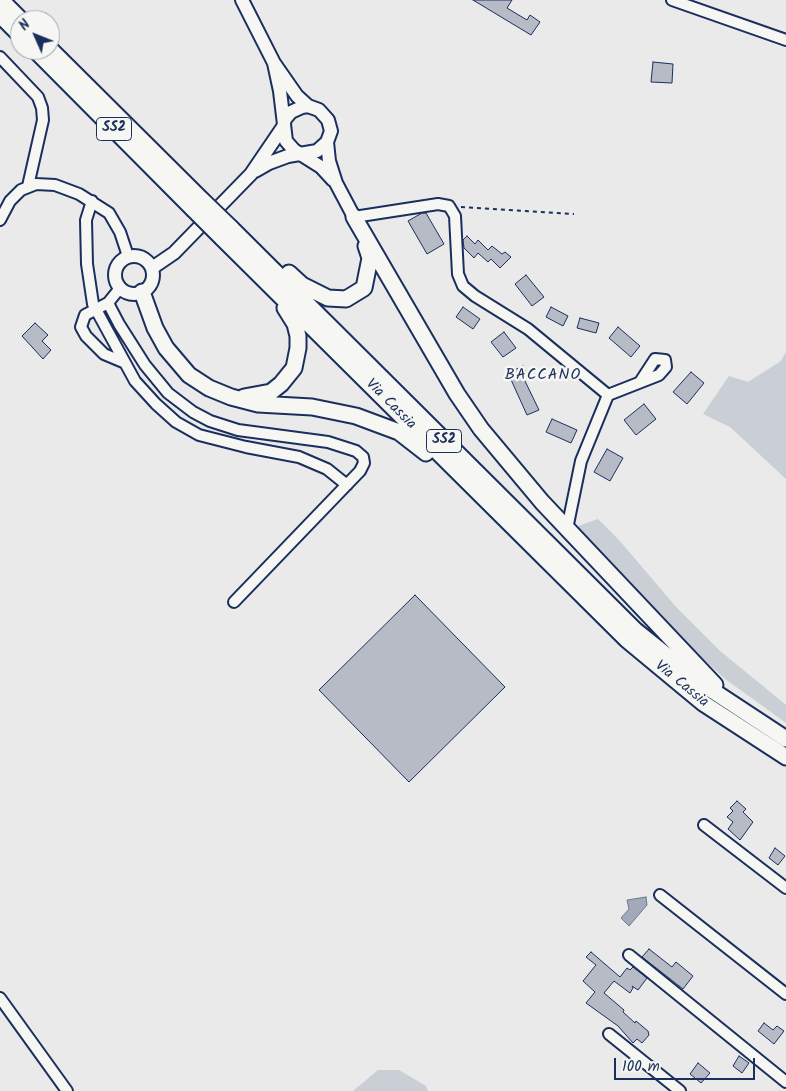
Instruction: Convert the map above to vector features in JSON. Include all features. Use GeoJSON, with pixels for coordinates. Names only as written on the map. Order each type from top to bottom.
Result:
{"type":"FeatureCollection","features":[{"type":"Feature","properties":{"kind":"highway"},"geometry":{"type":"LineString","coordinates":[[2,0],[12,10]]}},
{"type":"Feature","properties":{"kind":"highway"},"geometry":{"type":"LineString","coordinates":[[0,15],[10,25]]}},
{"type":"Feature","properties":{"kind":"highway","name":"Via Cassia"},"geometry":{"type":"LineString","coordinates":[[60,59],[197,204]]}},
{"type":"Feature","properties":{"kind":"highway","name":"Via Cassia"},"geometry":{"type":"LineString","coordinates":[[46,60],[197,204],[615,611],[672,662],[736,708],[786,739]]}},
{"type":"Feature","properties":{"kind":"highway"},"geometry":{"type":"LineString","coordinates":[[354,217],[472,417],[509,465],[736,708]]}},
{"type":"Feature","properties":{"kind":"highway"},"geometry":{"type":"LineString","coordinates":[[226,233],[246,235],[302,285],[328,298],[346,299],[364,288],[369,274],[370,258],[362,232]]}},
{"type":"Feature","properties":{"kind":"highway","name":"Via Cassia"},"geometry":{"type":"LineString","coordinates":[[226,233],[263,280],[605,620],[655,664],[721,716],[786,757]]}},
{"type":"Feature","properties":{"kind":"highway"},"geometry":{"type":"LineString","coordinates":[[231,397],[257,396],[271,392],[287,378],[295,363],[298,348],[295,324],[282,303],[263,280]]}},
{"type":"Feature","properties":{"kind":"highway"},"geometry":{"type":"LineString","coordinates":[[142,292],[155,328],[171,355],[196,380],[231,397],[265,405],[312,407],[341,412],[373,421],[407,438],[465,479]]}},
{"type":"Feature","properties":{"kind":"main road"},"geometry":{"type":"LineString","coordinates":[[242,0],[274,64],[297,96],[308,106],[319,110],[328,120],[330,131],[327,142],[329,161],[336,183],[354,217]]}},
{"type":"Feature","properties":{"kind":"main road"},"geometry":{"type":"LineString","coordinates":[[274,64],[280,91],[286,141],[320,167],[336,183]]}},
{"type":"Feature","properties":{"kind":"main road"},"geometry":{"type":"LineString","coordinates":[[152,268],[174,253],[251,174],[291,112],[308,106]]}},
{"type":"Feature","properties":{"kind":"main road"},"geometry":{"type":"LineString","coordinates":[[251,174],[269,163],[300,153],[317,151],[327,142]]}},
{"type":"Feature","properties":{"kind":"main road"},"geometry":{"type":"LineString","coordinates":[[128,256],[142,257],[152,268],[152,282],[142,292],[128,294],[120,288],[115,278],[115,270],[121,260],[128,256]]}},
{"type":"Feature","properties":{"kind":"street"},"geometry":{"type":"LineString","coordinates":[[672,0],[786,40]]}},
{"type":"Feature","properties":{"kind":"street"},"geometry":{"type":"LineString","coordinates":[[0,57],[38,97],[42,108],[44,120],[28,186]]}},
{"type":"Feature","properties":{"kind":"street"},"geometry":{"type":"LineString","coordinates":[[0,220],[13,198],[28,186],[55,185],[92,201],[108,213],[116,223],[128,256]]}},
{"type":"Feature","properties":{"kind":"street"},"geometry":{"type":"LineString","coordinates":[[92,201],[87,215],[86,238],[89,288],[95,310],[135,381],[176,422],[199,435],[246,447],[299,457],[327,469],[347,485]]}},
{"type":"Feature","properties":{"kind":"street"},"geometry":{"type":"LineString","coordinates":[[354,217],[411,207],[438,204],[449,206],[455,216],[458,274],[463,286],[475,296],[528,328],[608,395]]}},
{"type":"Feature","properties":{"kind":"street"},"geometry":{"type":"LineString","coordinates":[[120,288],[108,303],[83,318],[80,324],[83,332],[104,354],[123,362]]}},
{"type":"Feature","properties":{"kind":"street"},"geometry":{"type":"LineString","coordinates":[[108,303],[118,324],[145,365],[162,386],[183,405],[204,418],[228,427],[314,440],[356,451],[362,457],[364,463],[360,472],[234,602]]}},
{"type":"Feature","properties":{"kind":"street"},"geometry":{"type":"LineString","coordinates":[[567,529],[581,461],[608,395],[640,382]]}},
{"type":"Feature","properties":{"kind":"street"},"geometry":{"type":"LineString","coordinates":[[552,513],[572,507]]}},
{"type":"Feature","properties":{"kind":"street"},"geometry":{"type":"LineString","coordinates":[[704,825],[786,888]]}},
{"type":"Feature","properties":{"kind":"street"},"geometry":{"type":"LineString","coordinates":[[660,894],[786,994]]}},
{"type":"Feature","properties":{"kind":"street"},"geometry":{"type":"LineString","coordinates":[[629,955],[786,1082]]}},
{"type":"Feature","properties":{"kind":"street"},"geometry":{"type":"LineString","coordinates":[[0,998],[67,1091]]}},
{"type":"Feature","properties":{"kind":"street"},"geometry":{"type":"LineString","coordinates":[[609,1034],[680,1091]]}},
{"type":"Feature","properties":{"kind":"path"},"geometry":{"type":"LineString","coordinates":[[449,206],[574,214]]}},
{"type":"Feature","properties":{"kind":"shaded area"},"geometry":{"type":"Polygon","coordinates":[[[786,352],[786,479],[730,427],[703,414],[729,376],[748,382],[781,361],[786,352]]]}},
{"type":"Feature","properties":{"kind":"shaded area"},"geometry":{"type":"Polygon","coordinates":[[[598,519],[619,540],[677,608],[719,650],[786,705],[786,723],[724,678],[684,641],[583,536],[578,526],[598,519]]]}},
{"type":"Feature","properties":{"kind":"shaded area"},"geometry":{"type":"Polygon","coordinates":[[[378,1070],[399,1070],[426,1086],[428,1091],[353,1091],[378,1070]]]}},
{"type":"Feature","properties":{"kind":"water"},"geometry":{"type":"Polygon","coordinates":[[[646,897],[647,905],[629,926],[621,918],[629,909],[627,900],[646,897]]]}},
{"type":"Feature","properties":{"kind":"building"},"geometry":{"type":"Polygon","coordinates":[[[473,0],[512,0],[507,8],[527,20],[530,15],[540,22],[531,35],[473,0]]]}},
{"type":"Feature","properties":{"kind":"building"},"geometry":{"type":"Polygon","coordinates":[[[653,62],[673,64],[672,83],[651,82],[653,62]]]}},
{"type":"Feature","properties":{"kind":"building"},"geometry":{"type":"Polygon","coordinates":[[[422,213],[426,213],[444,244],[427,254],[408,221],[422,213]]]}},
{"type":"Feature","properties":{"kind":"building"},"geometry":{"type":"Polygon","coordinates":[[[467,236],[475,244],[478,240],[488,250],[492,246],[502,254],[505,252],[511,257],[500,268],[491,259],[488,262],[478,253],[474,258],[464,248],[463,240],[467,236]]]}},
{"type":"Feature","properties":{"kind":"building"},"geometry":{"type":"Polygon","coordinates":[[[526,275],[544,297],[532,306],[515,284],[526,275]]]}},
{"type":"Feature","properties":{"kind":"building"},"geometry":{"type":"Polygon","coordinates":[[[463,307],[480,319],[473,329],[456,317],[463,307]]]}},
{"type":"Feature","properties":{"kind":"building"},"geometry":{"type":"Polygon","coordinates":[[[551,307],[568,316],[563,326],[546,317],[551,307]]]}},
{"type":"Feature","properties":{"kind":"building"},"geometry":{"type":"Polygon","coordinates":[[[580,318],[599,323],[596,333],[577,328],[580,318]]]}},
{"type":"Feature","properties":{"kind":"building"},"geometry":{"type":"Polygon","coordinates":[[[35,323],[48,335],[42,341],[51,350],[43,359],[22,336],[35,323]]]}},
{"type":"Feature","properties":{"kind":"building"},"geometry":{"type":"Polygon","coordinates":[[[618,327],[640,346],[631,357],[609,338],[618,327]]]}},
{"type":"Feature","properties":{"kind":"building"},"geometry":{"type":"Polygon","coordinates":[[[504,332],[516,348],[503,357],[491,342],[504,332]]]}},
{"type":"Feature","properties":{"kind":"building"},"geometry":{"type":"Polygon","coordinates":[[[523,366],[528,376],[524,379],[539,410],[527,415],[508,373],[523,366]]]}},
{"type":"Feature","properties":{"kind":"building"},"geometry":{"type":"Polygon","coordinates":[[[691,372],[704,383],[687,404],[673,392],[691,372]]]}},
{"type":"Feature","properties":{"kind":"building"},"geometry":{"type":"Polygon","coordinates":[[[644,404],[656,419],[636,435],[624,420],[644,404]]]}},
{"type":"Feature","properties":{"kind":"building"},"geometry":{"type":"Polygon","coordinates":[[[552,419],[577,430],[571,443],[546,432],[552,419]]]}},
{"type":"Feature","properties":{"kind":"building"},"geometry":{"type":"Polygon","coordinates":[[[607,449],[623,458],[610,481],[594,472],[607,449]]]}},
{"type":"Feature","properties":{"kind":"building"},"geometry":{"type":"Polygon","coordinates":[[[415,595],[505,687],[409,782],[319,690],[415,595]]]}},
{"type":"Feature","properties":{"kind":"building"},"geometry":{"type":"Polygon","coordinates":[[[737,801],[746,809],[743,812],[753,822],[740,840],[728,829],[733,822],[727,817],[733,811],[730,808],[737,801]]]}},
{"type":"Feature","properties":{"kind":"building"},"geometry":{"type":"Polygon","coordinates":[[[775,848],[785,856],[778,865],[769,858],[775,848]]]}},
{"type":"Feature","properties":{"kind":"building"},"geometry":{"type":"Polygon","coordinates":[[[649,949],[672,967],[676,962],[693,976],[683,989],[642,957],[649,949]]]}},
{"type":"Feature","properties":{"kind":"building"},"geometry":{"type":"Polygon","coordinates":[[[591,952],[620,977],[627,968],[630,970],[633,967],[647,978],[638,990],[632,986],[633,988],[630,993],[614,981],[604,993],[624,1010],[623,1012],[635,1023],[636,1021],[648,1031],[649,1035],[642,1043],[637,1039],[633,1043],[618,1026],[586,1003],[595,992],[583,981],[596,965],[586,957],[591,952]]]}},
{"type":"Feature","properties":{"kind":"building"},"geometry":{"type":"Polygon","coordinates":[[[764,1023],[773,1030],[777,1026],[784,1031],[774,1044],[758,1031],[764,1023]]]}},
{"type":"Feature","properties":{"kind":"building"},"geometry":{"type":"Polygon","coordinates":[[[739,1056],[749,1063],[742,1073],[733,1066],[739,1056]]]}},
{"type":"Feature","properties":{"kind":"building"},"geometry":{"type":"Polygon","coordinates":[[[698,1063],[710,1073],[701,1083],[690,1074],[698,1063]]]}},
{"type":"Feature","properties":{"kind":"district","name":"BACCANO"},"geometry":{"type":"Point","coordinates":[543,376]}}]}
